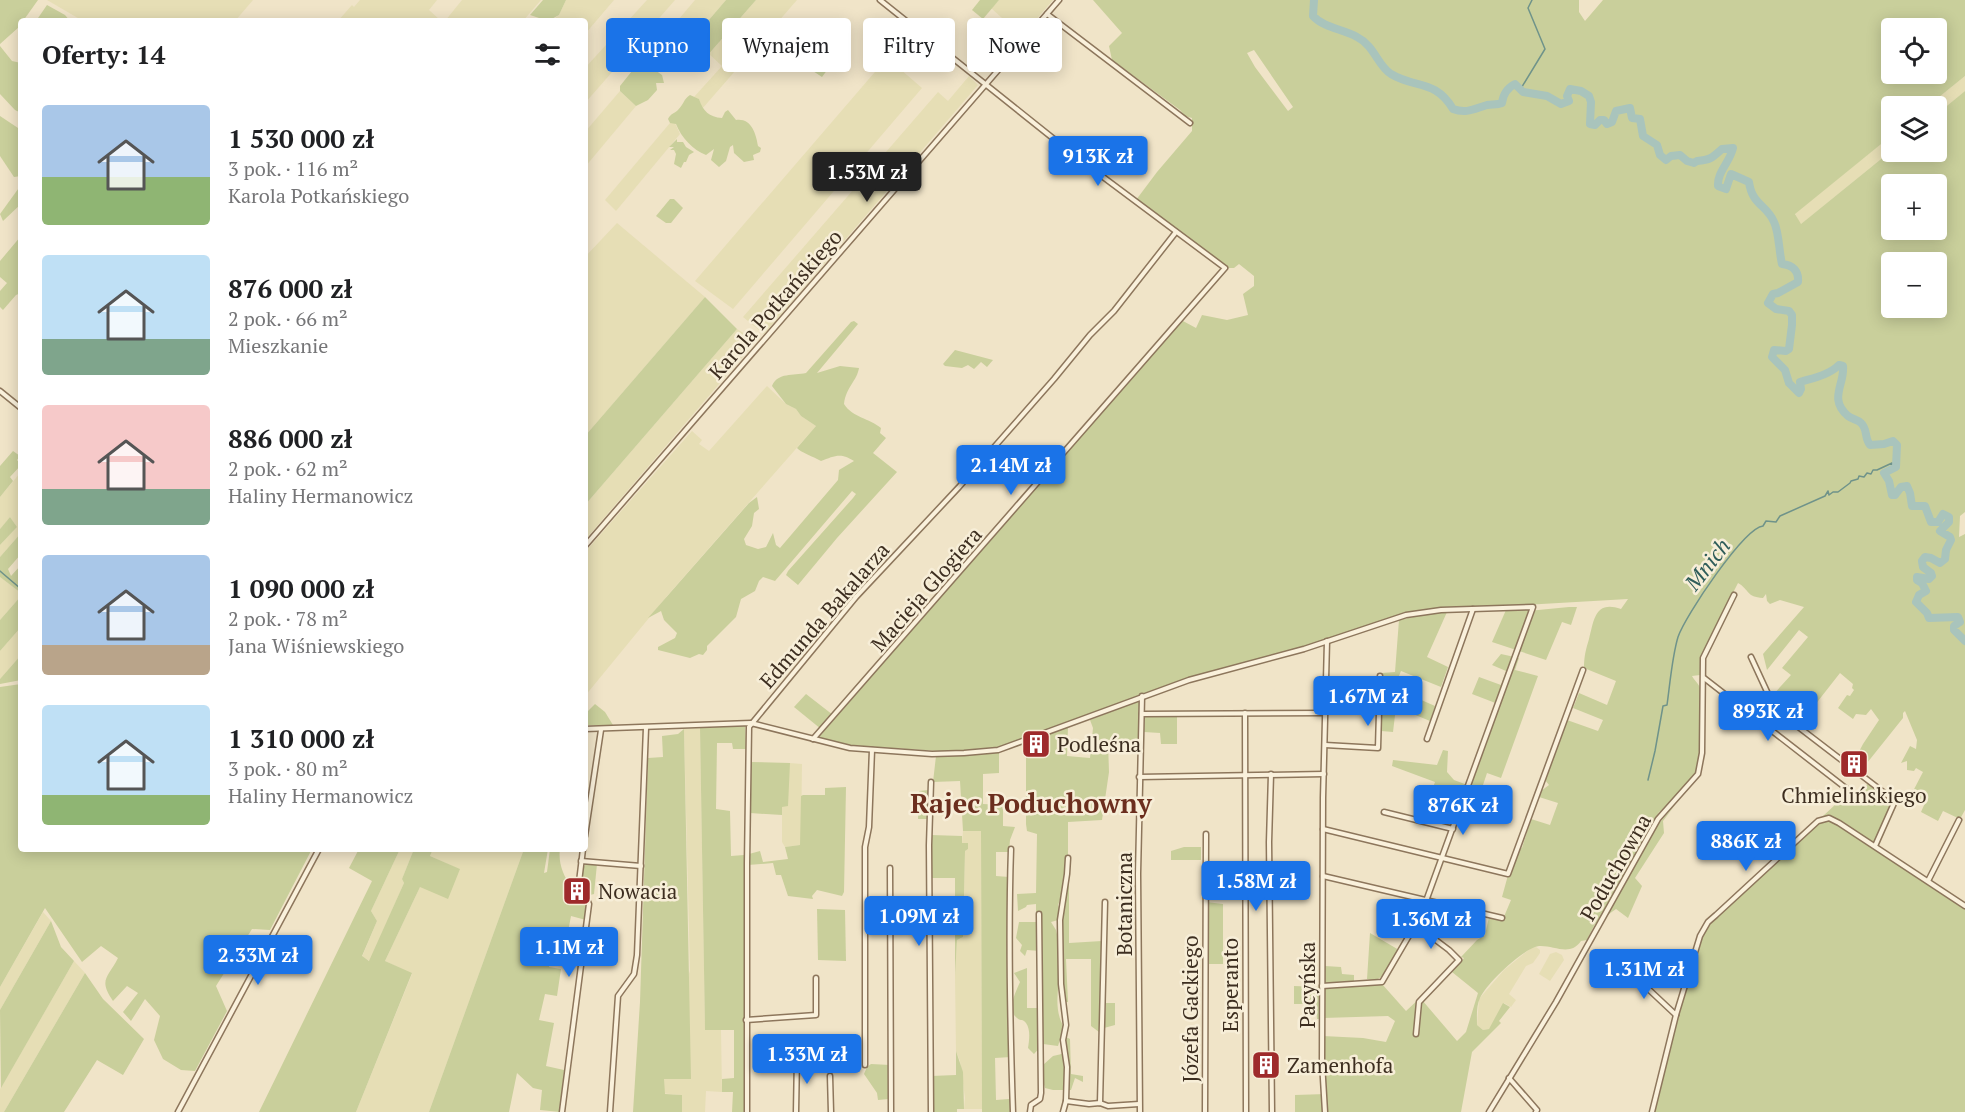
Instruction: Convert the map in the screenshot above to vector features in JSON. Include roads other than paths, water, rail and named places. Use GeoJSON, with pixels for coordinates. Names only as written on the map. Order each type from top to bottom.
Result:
{"type":"FeatureCollection","features":[{"type":"Feature","properties":{"kind":"street"},"geometry":{"type":"LineString","coordinates":[[880,0],[1079,159],[1176,232]]}},
{"type":"Feature","properties":{"kind":"street","name":"Karola Potkańskiego"},"geometry":{"type":"LineString","coordinates":[[588,543],[1059,0]]}},
{"type":"Feature","properties":{"kind":"street"},"geometry":{"type":"LineString","coordinates":[[1047,14],[1190,123]]}},
{"type":"Feature","properties":{"kind":"street","name":"Macieja Glogiera"},"geometry":{"type":"LineString","coordinates":[[813,739],[1225,268],[1176,232]]}},
{"type":"Feature","properties":{"kind":"street","name":"Edmunda Bakalarza"},"geometry":{"type":"LineString","coordinates":[[751,723],[856,597],[959,487],[1054,380],[1090,335],[1114,311],[1176,232]]}},
{"type":"Feature","properties":{"kind":"street"},"geometry":{"type":"LineString","coordinates":[[0,391],[18,406]]}},
{"type":"Feature","properties":{"kind":"street","name":"Poduchowna"},"geometry":{"type":"LineString","coordinates":[[1490,1112],[1556,1002],[1658,819],[1698,774],[1702,753],[1703,658],[1734,595]]}},
{"type":"Feature","properties":{"kind":"street"},"geometry":{"type":"LineString","coordinates":[[588,729],[751,723],[831,744],[872,750],[932,753],[998,750],[1189,680],[1328,641],[1407,615],[1441,610],[1533,607],[1443,858],[1416,925],[1382,982],[1322,986]]}},
{"type":"Feature","properties":{"kind":"street"},"geometry":{"type":"LineString","coordinates":[[1427,740],[1473,609]]}},
{"type":"Feature","properties":{"kind":"street","name":"Pacyńska"},"geometry":{"type":"LineString","coordinates":[[1325,1112],[1322,1062],[1323,829],[1328,641]]}},
{"type":"Feature","properties":{"kind":"street"},"geometry":{"type":"LineString","coordinates":[[1752,657],[1775,708],[1895,801],[1875,846]]}},
{"type":"Feature","properties":{"kind":"street"},"geometry":{"type":"LineString","coordinates":[[1323,829],[1508,874],[1583,670]]}},
{"type":"Feature","properties":{"kind":"street"},"geometry":{"type":"LineString","coordinates":[[1325,746],[1378,748],[1380,676]]}},
{"type":"Feature","properties":{"kind":"street"},"geometry":{"type":"LineString","coordinates":[[1703,678],[1846,789]]}},
{"type":"Feature","properties":{"kind":"street","name":"Botaniczna"},"geometry":{"type":"LineString","coordinates":[[1140,1112],[1139,777],[1142,696]]}},
{"type":"Feature","properties":{"kind":"street","name":"Esperanto"},"geometry":{"type":"LineString","coordinates":[[1245,713],[1246,1112]]}},
{"type":"Feature","properties":{"kind":"street"},"geometry":{"type":"LineString","coordinates":[[1142,714],[1325,713]]}},
{"type":"Feature","properties":{"kind":"street"},"geometry":{"type":"LineString","coordinates":[[747,1112],[748,756],[751,723]]}},
{"type":"Feature","properties":{"kind":"street"},"geometry":{"type":"LineString","coordinates":[[610,1112],[618,996],[636,968],[645,728]]}},
{"type":"Feature","properties":{"kind":"street"},"geometry":{"type":"LineString","coordinates":[[588,816],[601,730]]}},
{"type":"Feature","properties":{"kind":"street"},"geometry":{"type":"LineString","coordinates":[[865,1065],[865,847],[869,827],[872,750]]}},
{"type":"Feature","properties":{"kind":"street"},"geometry":{"type":"LineString","coordinates":[[1271,774],[1269,842],[1272,1112]]}},
{"type":"Feature","properties":{"kind":"street"},"geometry":{"type":"LineString","coordinates":[[1139,777],[1324,774]]}},
{"type":"Feature","properties":{"kind":"street"},"geometry":{"type":"LineString","coordinates":[[931,782],[931,1112]]}},
{"type":"Feature","properties":{"kind":"street"},"geometry":{"type":"LineString","coordinates":[[1383,812],[1453,829]]}},
{"type":"Feature","properties":{"kind":"street"},"geometry":{"type":"LineString","coordinates":[[1652,1112],[1676,1015],[1700,936],[1708,922],[1818,821],[1824,818],[1833,820],[1965,905]]}},
{"type":"Feature","properties":{"kind":"street"},"geometry":{"type":"LineString","coordinates":[[1928,881],[1959,820]]}},
{"type":"Feature","properties":{"kind":"street","name":"Józefa Gackiego"},"geometry":{"type":"LineString","coordinates":[[1205,1112],[1206,834]]}},
{"type":"Feature","properties":{"kind":"street"},"geometry":{"type":"LineString","coordinates":[[1011,849],[1010,1024],[1013,1058],[1013,1112]]}},
{"type":"Feature","properties":{"kind":"street"},"geometry":{"type":"LineString","coordinates":[[178,1112],[317,852]]}},
{"type":"Feature","properties":{"kind":"street"},"geometry":{"type":"LineString","coordinates":[[561,1112],[589,904],[579,882],[582,852]]}},
{"type":"Feature","properties":{"kind":"street"},"geometry":{"type":"LineString","coordinates":[[1063,1112],[1066,1101],[1067,1066],[1063,1040],[1066,1025],[1061,984],[1060,920],[1068,858]]}},
{"type":"Feature","properties":{"kind":"street"},"geometry":{"type":"LineString","coordinates":[[581,861],[641,866]]}},
{"type":"Feature","properties":{"kind":"street"},"geometry":{"type":"LineString","coordinates":[[890,868],[891,1112]]}},
{"type":"Feature","properties":{"kind":"street"},"geometry":{"type":"LineString","coordinates":[[1323,876],[1502,918]]}},
{"type":"Feature","properties":{"kind":"street"},"geometry":{"type":"LineString","coordinates":[[1100,1103],[1105,902]]}},
{"type":"Feature","properties":{"kind":"street"},"geometry":{"type":"LineString","coordinates":[[1029,1112],[1031,1106],[1040,1099],[1041,1093],[1039,914]]}},
{"type":"Feature","properties":{"kind":"street"},"geometry":{"type":"LineString","coordinates":[[1416,925],[1459,960],[1419,1002],[1416,1034]]}},
{"type":"Feature","properties":{"kind":"street"},"geometry":{"type":"LineString","coordinates":[[1627,969],[1676,1015]]}},
{"type":"Feature","properties":{"kind":"street"},"geometry":{"type":"LineString","coordinates":[[746,1020],[816,1015],[816,978]]}},
{"type":"Feature","properties":{"kind":"street"},"geometry":{"type":"LineString","coordinates":[[796,1112],[797,1057]]}},
{"type":"Feature","properties":{"kind":"street"},"geometry":{"type":"LineString","coordinates":[[830,1076],[831,1112]]}},
{"type":"Feature","properties":{"kind":"street"},"geometry":{"type":"LineString","coordinates":[[1509,1078],[1537,1110],[1536,1112]]}},
{"type":"Feature","properties":{"kind":"street"},"geometry":{"type":"LineString","coordinates":[[1066,1101],[1100,1103],[1108,1106],[1139,1104]]}},
{"type":"Feature","properties":{"kind":"waterway"},"geometry":{"type":"LineString","coordinates":[[1314,0],[1313,16],[1317,20],[1363,41],[1391,74],[1432,89],[1446,99],[1453,109],[1466,111],[1502,103],[1506,92],[1515,84],[1523,92],[1547,96],[1561,104],[1569,101],[1567,96],[1570,89],[1581,91],[1589,96],[1590,124],[1595,125],[1600,120],[1604,120],[1607,124],[1612,122],[1616,111],[1630,108],[1632,118],[1640,119],[1643,136],[1657,145],[1660,155],[1666,160],[1671,156],[1680,155],[1694,163],[1711,158],[1722,149],[1733,148],[1718,181],[1718,186],[1726,189],[1731,174],[1749,182],[1753,196],[1774,222],[1782,264],[1792,267],[1797,275],[1798,282],[1773,294],[1768,303],[1776,309],[1789,311],[1792,315],[1789,349],[1774,350],[1772,357],[1785,370],[1789,383],[1799,393],[1800,382],[1826,374],[1839,365],[1843,366],[1838,397],[1842,410],[1863,425],[1870,445],[1893,441],[1897,445],[1896,467],[1884,473],[1889,481],[1892,495],[1895,495],[1901,487],[1907,486],[1912,506],[1925,506],[1931,522],[1938,522],[1943,514],[1949,517],[1949,522],[1940,531],[1951,540],[1945,559],[1940,563],[1925,557],[1922,561],[1923,567],[1932,576],[1929,579],[1917,577],[1926,591],[1919,595],[1916,602],[1929,618],[1958,617],[1960,622],[1954,626],[1954,630],[1965,641]]}},
{"type":"Feature","properties":{"kind":"waterway"},"geometry":{"type":"LineString","coordinates":[[1520,90],[1545,49],[1528,8],[1532,0]]}},
{"type":"Feature","properties":{"kind":"waterway","name":"Mnich"},"geometry":{"type":"LineString","coordinates":[[1648,780],[1663,706],[1667,705],[1678,637],[1703,593],[1730,556],[1754,530],[1763,526],[1766,521],[1776,522],[1780,516],[1825,496],[1828,491],[1829,495],[1838,492],[1851,481],[1858,479],[1859,476],[1864,477],[1867,473],[1871,474],[1873,470],[1892,463],[1895,468]]}},
{"type":"Feature","properties":{"kind":"waterway"},"geometry":{"type":"LineString","coordinates":[[0,571],[18,586]]}},
{"type":"Feature","properties":{"kind":"place","name":"Podleśna"},"geometry":{"type":"Point","coordinates":[1036,744]}},
{"type":"Feature","properties":{"kind":"place","name":"Chmielińskiego"},"geometry":{"type":"Point","coordinates":[1854,764]}},
{"type":"Feature","properties":{"kind":"place","name":"Nowacia"},"geometry":{"type":"Point","coordinates":[577,891]}},
{"type":"Feature","properties":{"kind":"place","name":"Zamenhofa"},"geometry":{"type":"Point","coordinates":[1266,1065]}},
{"type":"Feature","properties":{"kind":"district","name":"Rajec Poduchowny"},"geometry":{"type":"Point","coordinates":[1031,803]}}]}
